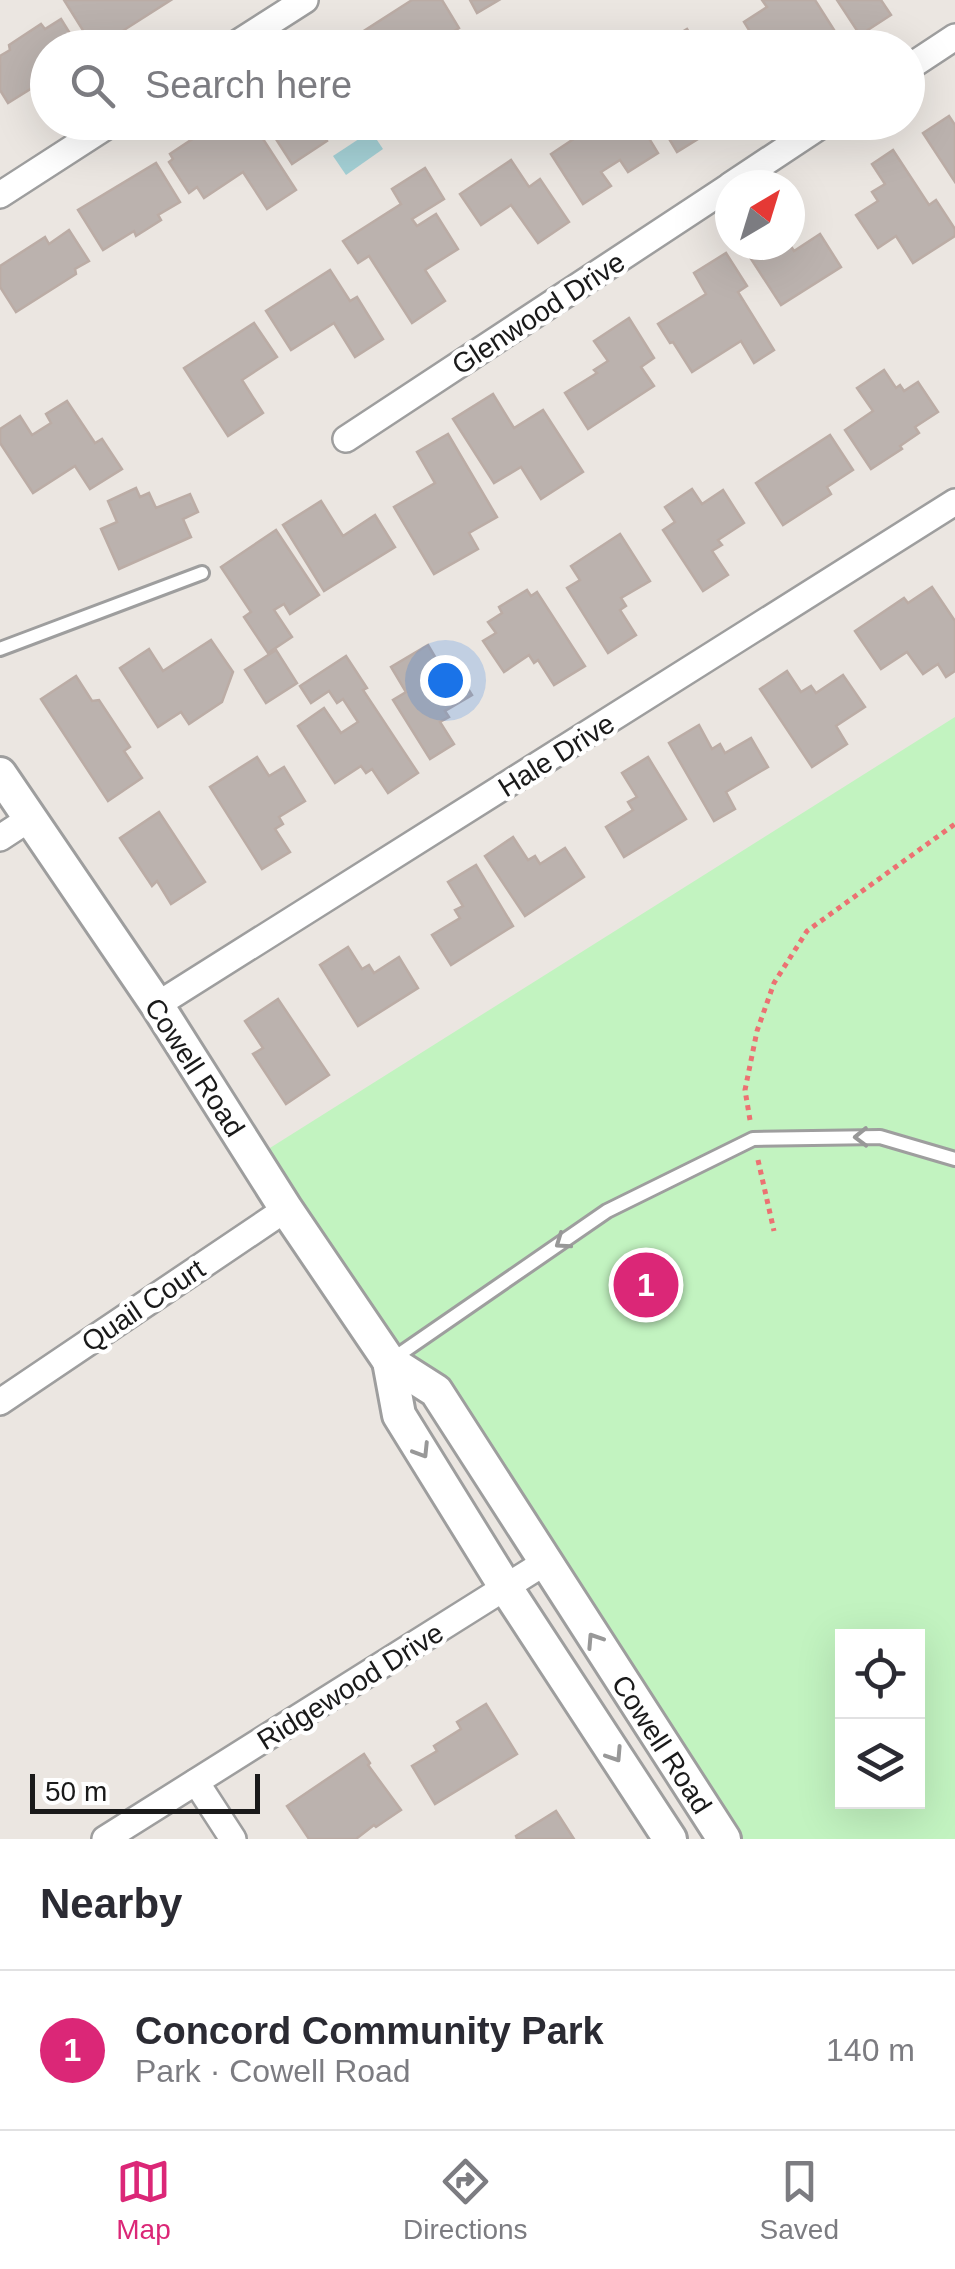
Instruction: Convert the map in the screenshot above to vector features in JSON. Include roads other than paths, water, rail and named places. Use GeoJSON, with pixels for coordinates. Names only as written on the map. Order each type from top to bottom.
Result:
{"type":"FeatureCollection","features":[{"type":"Feature","properties":{"kind":"street"},"geometry":{"type":"LineString","coordinates":[[258,30],[304,0]]}},
{"type":"Feature","properties":{"kind":"street"},"geometry":{"type":"LineString","coordinates":[[925,57],[955,37]]}},
{"type":"Feature","properties":{"kind":"street"},"geometry":{"type":"LineString","coordinates":[[0,195],[85,140]]}},
{"type":"Feature","properties":{"kind":"street","name":"Glenwood Drive"},"geometry":{"type":"LineString","coordinates":[[754,170],[799,140]]}},
{"type":"Feature","properties":{"kind":"street","name":"Glenwood Drive"},"geometry":{"type":"LineString","coordinates":[[346,440],[715,196]]}},
{"type":"Feature","properties":{"kind":"street","name":"Hale Drive"},"geometry":{"type":"LineString","coordinates":[[156,1005],[955,502]]}},
{"type":"Feature","properties":{"kind":"street","name":"Cowell Road"},"geometry":{"type":"LineString","coordinates":[[0,774],[389,1361],[399,1415],[506,1588],[670,1839]]}},
{"type":"Feature","properties":{"kind":"street"},"geometry":{"type":"LineString","coordinates":[[0,838],[29,819]]}},
{"type":"Feature","properties":{"kind":"street","name":"Quail Court"},"geometry":{"type":"LineString","coordinates":[[0,1402],[286,1208]]}},
{"type":"Feature","properties":{"kind":"street","name":"Cowell Road"},"geometry":{"type":"LineString","coordinates":[[389,1361],[436,1391],[724,1839]]}},
{"type":"Feature","properties":{"kind":"street","name":"Ridgewood Drive"},"geometry":{"type":"LineString","coordinates":[[105,1839],[544,1563]]}},
{"type":"Feature","properties":{"kind":"street"},"geometry":{"type":"LineString","coordinates":[[196,1782],[233,1839]]}},
{"type":"Feature","properties":{"kind":"lane"},"geometry":{"type":"LineString","coordinates":[[0,650],[202,573]]}},
{"type":"Feature","properties":{"kind":"lane"},"geometry":{"type":"LineString","coordinates":[[389,1361],[607,1211],[753,1138],[880,1137],[955,1158]]}},
{"type":"Feature","properties":{"kind":"water"},"geometry":{"type":"Polygon","coordinates":[[[357,140],[377,140],[383,149],[346,175],[333,156],[357,140]]]}},
{"type":"Feature","properties":{"kind":"place","name":"Concord Community Park"},"geometry":{"type":"Point","coordinates":[646,1285]}}]}
